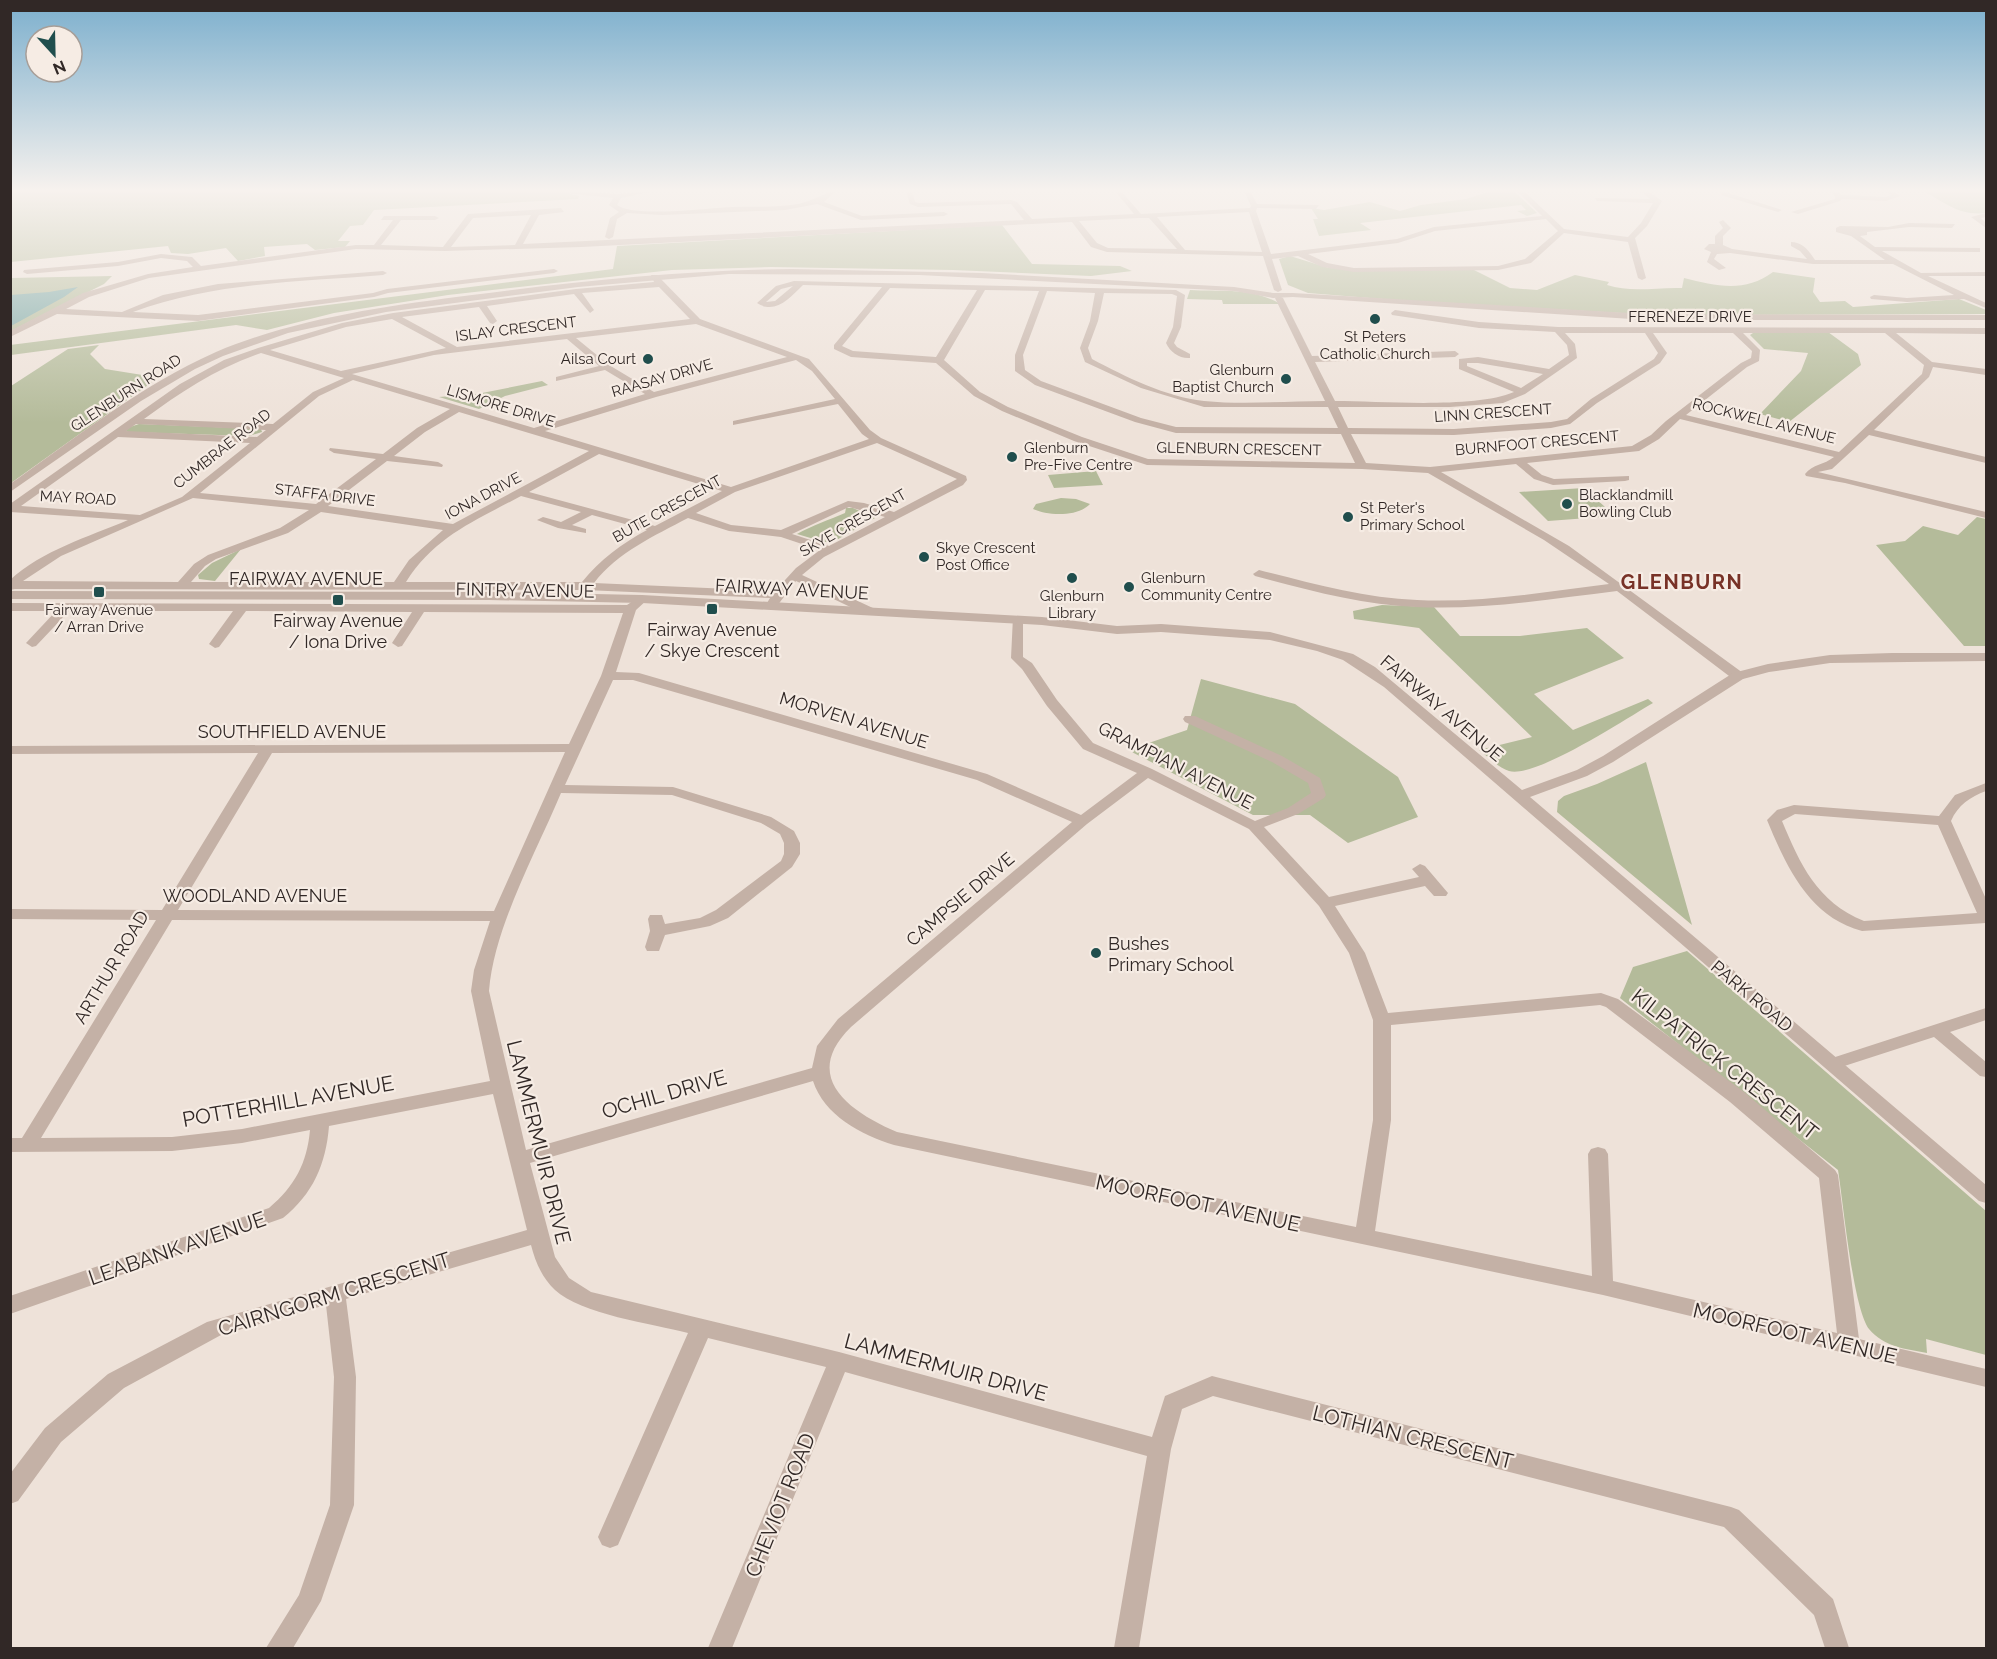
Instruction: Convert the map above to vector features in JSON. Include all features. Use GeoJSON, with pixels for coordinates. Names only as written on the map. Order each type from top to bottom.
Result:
{"type":"FeatureCollection","features":[{"type":"Feature","properties":{"kind":"street"},"geometry":{"type":"LineString","coordinates":[[27,273],[77,268]]}},
{"type":"Feature","properties":{"kind":"street"},"geometry":{"type":"LineString","coordinates":[[10,335],[86,295],[110,286],[148,276],[195,268]]}},
{"type":"Feature","properties":{"kind":"street"},"geometry":{"type":"LineString","coordinates":[[120,315],[166,297],[218,286],[359,268]]}},
{"type":"Feature","properties":{"kind":"street"},"geometry":{"type":"LineString","coordinates":[[386,268],[383,279],[388,288],[387,291]]}},
{"type":"Feature","properties":{"kind":"street"},"geometry":{"type":"LineString","coordinates":[[1271,268],[1279,294],[1362,466]]}},
{"type":"Feature","properties":{"kind":"street"},"geometry":{"type":"LineString","coordinates":[[1345,268],[1468,268]]}},
{"type":"Feature","properties":{"kind":"street"},"geometry":{"type":"LineString","coordinates":[[1639,268],[1642,278]]}},
{"type":"Feature","properties":{"kind":"street"},"geometry":{"type":"LineString","coordinates":[[1908,268],[1986,306]]}},
{"type":"Feature","properties":{"kind":"street","name":"GLENBURN ROAD"},"geometry":{"type":"LineString","coordinates":[[10,489],[162,384],[208,360],[264,338],[311,324],[383,310],[586,282],[656,280],[766,271],[937,274],[1130,282],[1279,294]]}},
{"type":"Feature","properties":{"kind":"street"},"geometry":{"type":"LineString","coordinates":[[55,311],[198,318],[374,295],[387,291],[554,272]]}},
{"type":"Feature","properties":{"kind":"street"},"geometry":{"type":"LineString","coordinates":[[934,286],[937,274]]}},
{"type":"Feature","properties":{"kind":"street"},"geometry":{"type":"LineString","coordinates":[[1920,274],[1986,274]]}},
{"type":"Feature","properties":{"kind":"street"},"geometry":{"type":"LineString","coordinates":[[656,280],[697,321],[798,357],[814,369],[866,432],[877,440]]}},
{"type":"Feature","properties":{"kind":"street","name":"GLENBURN ROAD"},"geometry":{"type":"LineString","coordinates":[[10,509],[183,386],[227,362],[345,325],[481,303],[656,280]]}},
{"type":"Feature","properties":{"kind":"street"},"geometry":{"type":"LineString","coordinates":[[801,284],[1173,292],[1181,295],[1177,327],[1170,343],[1173,350],[1187,356]]}},
{"type":"Feature","properties":{"kind":"street"},"geometry":{"type":"LineString","coordinates":[[888,285],[838,348],[857,354],[939,360],[983,287]]}},
{"type":"Feature","properties":{"kind":"street"},"geometry":{"type":"LineString","coordinates":[[1044,289],[1019,356],[1020,371],[1038,383],[1138,420],[1176,430],[1347,432]]}},
{"type":"Feature","properties":{"kind":"street"},"geometry":{"type":"LineString","coordinates":[[1100,290],[1094,321],[1084,348],[1088,360],[1103,369],[1174,398],[1204,404],[1450,404],[1503,400],[1522,392],[1574,357],[1571,344],[1558,330]]}},
{"type":"Feature","properties":{"kind":"street"},"geometry":{"type":"LineString","coordinates":[[576,291],[590,310]]}},
{"type":"Feature","properties":{"kind":"street"},"geometry":{"type":"LineString","coordinates":[[1279,294],[1478,308],[1675,317],[1986,318]]}},
{"type":"Feature","properties":{"kind":"street"},"geometry":{"type":"LineString","coordinates":[[1874,297],[1907,300],[1965,297]]}},
{"type":"Feature","properties":{"kind":"street"},"geometry":{"type":"LineString","coordinates":[[481,303],[493,321]]}},
{"type":"Feature","properties":{"kind":"street","name":"FERENEZE DRIVE"},"geometry":{"type":"LineString","coordinates":[[1395,313],[1479,325],[1558,330],[1986,331]]}},
{"type":"Feature","properties":{"kind":"street"},"geometry":{"type":"LineString","coordinates":[[393,316],[455,349]]}},
{"type":"Feature","properties":{"kind":"street"},"geometry":{"type":"LineString","coordinates":[[1675,317],[1686,330]]}},
{"type":"Feature","properties":{"kind":"street","name":"ISLAY CRESCENT"},"geometry":{"type":"LineString","coordinates":[[340,374],[455,349],[697,321]]}},
{"type":"Feature","properties":{"kind":"street","name":"LINN CRESCENT"},"geometry":{"type":"LineString","coordinates":[[1347,432],[1454,432],[1533,427],[1570,421],[1594,401],[1657,361],[1663,353],[1647,330]]}},
{"type":"Feature","properties":{"kind":"street"},"geometry":{"type":"LineString","coordinates":[[1886,330],[1929,364],[1986,372]]}},
{"type":"Feature","properties":{"kind":"street","name":"BURNFOOT CRESCENT"},"geometry":{"type":"LineString","coordinates":[[1362,466],[1430,470],[1635,449],[1655,437],[1669,423],[1744,366],[1756,360],[1756,350],[1736,331]]}},
{"type":"Feature","properties":{"kind":"street"},"geometry":{"type":"LineString","coordinates":[[569,336],[606,367],[654,395]]}},
{"type":"Feature","properties":{"kind":"street","name":"LISMORE DRIVE"},"geometry":{"type":"LineString","coordinates":[[261,350],[731,490]]}},
{"type":"Feature","properties":{"kind":"street"},"geometry":{"type":"LineString","coordinates":[[1309,359],[1455,354]]}},
{"type":"Feature","properties":{"kind":"street","name":"RAASAY DRIVE"},"geometry":{"type":"LineString","coordinates":[[536,431],[654,395],[798,357]]}},
{"type":"Feature","properties":{"kind":"street","name":"GLENBURN CRESCENT"},"geometry":{"type":"LineString","coordinates":[[939,360],[977,394],[1005,409],[1146,462],[1362,466]]}},
{"type":"Feature","properties":{"kind":"street"},"geometry":{"type":"LineString","coordinates":[[1522,392],[1462,367],[1462,361],[1478,360],[1550,372]]}},
{"type":"Feature","properties":{"kind":"street"},"geometry":{"type":"LineString","coordinates":[[1929,364],[1926,375],[1869,432],[1828,467],[1815,469],[1810,474],[1985,512]]}},
{"type":"Feature","properties":{"kind":"street"},"geometry":{"type":"LineString","coordinates":[[559,380],[606,367]]}},
{"type":"Feature","properties":{"kind":"street","name":"CUMBRAE ROAD"},"geometry":{"type":"LineString","coordinates":[[11,588],[25,573],[57,554],[191,495],[316,394],[353,377]]}},
{"type":"Feature","properties":{"kind":"street"},"geometry":{"type":"LineString","coordinates":[[736,423],[840,401]]}},
{"type":"Feature","properties":{"kind":"street"},"geometry":{"type":"LineString","coordinates":[[182,585],[210,559],[280,533],[319,508],[422,430],[458,409]]}},
{"type":"Feature","properties":{"kind":"street","name":"ROCKWELL AVENUE"},"geometry":{"type":"LineString","coordinates":[[1680,416],[1842,456]]}},
{"type":"Feature","properties":{"kind":"street"},"geometry":{"type":"LineString","coordinates":[[132,421],[276,427]]}},
{"type":"Feature","properties":{"kind":"street"},"geometry":{"type":"LineString","coordinates":[[1869,432],[1986,460]]}},
{"type":"Feature","properties":{"kind":"street"},"geometry":{"type":"LineString","coordinates":[[115,434],[260,440]]}},
{"type":"Feature","properties":{"kind":"street","name":"SKYE CRESCENT"},"geometry":{"type":"LineString","coordinates":[[775,600],[809,563],[962,480],[961,476],[951,470],[877,440]]}},
{"type":"Feature","properties":{"kind":"street","name":"BUTE CRESCENT"},"geometry":{"type":"LineString","coordinates":[[585,586],[593,574],[614,556],[731,490],[877,440]]}},
{"type":"Feature","properties":{"kind":"street"},"geometry":{"type":"LineString","coordinates":[[334,450],[438,465]]}},
{"type":"Feature","properties":{"kind":"street","name":"IONA DRIVE"},"geometry":{"type":"LineString","coordinates":[[398,585],[423,550],[454,528],[597,451]]}},
{"type":"Feature","properties":{"kind":"street"},"geometry":{"type":"LineString","coordinates":[[1518,461],[1538,477],[1553,482],[1625,478]]}},
{"type":"Feature","properties":{"kind":"street"},"geometry":{"type":"LineString","coordinates":[[1828,467],[1834,474],[1845,480]]}},
{"type":"Feature","properties":{"kind":"street"},"geometry":{"type":"LineString","coordinates":[[1430,470],[1482,501],[1511,514],[1565,549],[1738,676]]}},
{"type":"Feature","properties":{"kind":"street"},"geometry":{"type":"LineString","coordinates":[[521,493],[614,516],[657,530]]}},
{"type":"Feature","properties":{"kind":"street","name":"STAFFA DRIVE"},"geometry":{"type":"LineString","coordinates":[[191,495],[319,508],[454,528]]}},
{"type":"Feature","properties":{"kind":"street"},"geometry":{"type":"LineString","coordinates":[[782,534],[848,504],[860,505],[894,516]]}},
{"type":"Feature","properties":{"kind":"street","name":"MAY ROAD"},"geometry":{"type":"LineString","coordinates":[[10,509],[143,517]]}},
{"type":"Feature","properties":{"kind":"street"},"geometry":{"type":"LineString","coordinates":[[562,526],[591,511]]}},
{"type":"Feature","properties":{"kind":"street"},"geometry":{"type":"LineString","coordinates":[[688,514],[729,528],[782,534],[831,550]]}},
{"type":"Feature","properties":{"kind":"street"},"geometry":{"type":"LineString","coordinates":[[543,520],[582,531]]}},
{"type":"Feature","properties":{"kind":"street"},"geometry":{"type":"LineString","coordinates":[[1259,574],[1383,600],[1438,604],[1516,599],[1617,587]]}},
{"type":"Feature","properties":{"kind":"street"},"geometry":{"type":"LineString","coordinates":[[795,576],[871,612]]}},
{"type":"Feature","properties":{"kind":"street","name":"FAIRWAY AVENUE"},"geometry":{"type":"LineString","coordinates":[[11,588],[182,585],[585,586],[775,600],[871,612],[1017,620],[1117,630],[1161,628],[1270,636],[1348,657],[1370,670],[1519,796]]}},
{"type":"Feature","properties":{"kind":"street","name":"FAIRWAY AVENUE"},"geometry":{"type":"LineString","coordinates":[[11,588],[33,595],[489,596],[636,604],[775,600]]}},
{"type":"Feature","properties":{"kind":"street"},"geometry":{"type":"LineString","coordinates":[[16,607],[33,595]]}},
{"type":"Feature","properties":{"kind":"street","name":"FINTRY AVENUE"},"geometry":{"type":"LineString","coordinates":[[16,607],[242,608],[636,604]]}},
{"type":"Feature","properties":{"kind":"street","name":"LAMMERMUIR DRIVE"},"geometry":{"type":"LineString","coordinates":[[636,604],[608,676],[573,748],[500,916],[486,952],[480,991],[500,1086],[537,1235],[545,1260],[553,1274],[562,1284],[586,1299],[839,1361],[1160,1449]]}},
{"type":"Feature","properties":{"kind":"street"},"geometry":{"type":"LineString","coordinates":[[32,643],[66,607]]}},
{"type":"Feature","properties":{"kind":"street"},"geometry":{"type":"LineString","coordinates":[[398,644],[420,607]]}},
{"type":"Feature","properties":{"kind":"street"},"geometry":{"type":"LineString","coordinates":[[215,644],[242,608]]}},
{"type":"Feature","properties":{"kind":"street","name":"GRAMPIAN AVENUE"},"geometry":{"type":"LineString","coordinates":[[1017,620],[1017,658],[1027,666],[1052,703],[1088,746],[1147,772],[1254,826],[1325,903],[1357,953],[1382,1020],[1382,1120],[1364,1238]]}},
{"type":"Feature","properties":{"kind":"street"},"geometry":{"type":"LineString","coordinates":[[1519,796],[1582,773],[1608,759],[1738,676],[1796,661],[1841,657],[1986,657]]}},
{"type":"Feature","properties":{"kind":"street","name":"MORVEN AVENUE"},"geometry":{"type":"LineString","coordinates":[[608,676],[634,676],[960,770],[982,777],[1082,822]]}},
{"type":"Feature","properties":{"kind":"street"},"geometry":{"type":"LineString","coordinates":[[1190,719],[1277,759],[1315,781],[1319,795],[1293,811],[1254,826]]}},
{"type":"Feature","properties":{"kind":"street","name":"SOUTHFIELD AVENUE"},"geometry":{"type":"LineString","coordinates":[[10,750],[573,748]]}},
{"type":"Feature","properties":{"kind":"street","name":"ARTHUR ROAD"},"geometry":{"type":"LineString","coordinates":[[19,1145],[268,749]]}},
{"type":"Feature","properties":{"kind":"street","name":"CAMPSIE DRIVE"},"geometry":{"type":"LineString","coordinates":[[821,1072],[825,1049],[835,1032],[852,1015],[1082,822],[1147,772]]}},
{"type":"Feature","properties":{"kind":"street"},"geometry":{"type":"LineString","coordinates":[[1944,821],[1794,809],[1782,813],[1774,820],[1793,865],[1804,881],[1840,917],[1849,922],[1862,926],[1986,917],[1944,821],[1947,811],[1957,800],[1986,787]]}},
{"type":"Feature","properties":{"kind":"street"},"geometry":{"type":"LineString","coordinates":[[557,789],[673,790],[766,820],[786,831],[792,843],[792,854],[787,864],[722,914],[704,922],[656,932]]}},
{"type":"Feature","properties":{"kind":"street","name":"PARK ROAD"},"geometry":{"type":"LineString","coordinates":[[1519,796],[1986,1196]]}},
{"type":"Feature","properties":{"kind":"street"},"geometry":{"type":"LineString","coordinates":[[1325,903],[1425,874],[1440,893]]}},
{"type":"Feature","properties":{"kind":"street","name":"WOODLAND AVENUE"},"geometry":{"type":"LineString","coordinates":[[10,914],[500,916]]}},
{"type":"Feature","properties":{"kind":"street","name":"KILPATRICK CRESCENT"},"geometry":{"type":"LineString","coordinates":[[1382,1020],[1601,999],[1612,1003],[1737,1097],[1828,1175],[1849,1346]]}},
{"type":"Feature","properties":{"kind":"street"},"geometry":{"type":"LineString","coordinates":[[1832,1064],[1986,1014]]}},
{"type":"Feature","properties":{"kind":"street"},"geometry":{"type":"LineString","coordinates":[[1936,1030],[1986,1071]]}},
{"type":"Feature","properties":{"kind":"street","name":"OCHIL DRIVE"},"geometry":{"type":"LineString","coordinates":[[519,1159],[821,1072]]}},
{"type":"Feature","properties":{"kind":"street","name":"MOORFOOT AVENUE"},"geometry":{"type":"LineString","coordinates":[[821,1072],[835,1103],[848,1116],[865,1127],[894,1138],[1604,1287],[1986,1378]]}},
{"type":"Feature","properties":{"kind":"street","name":"POTTERHILL AVENUE"},"geometry":{"type":"LineString","coordinates":[[19,1145],[172,1144],[242,1136],[500,1086]]}},
{"type":"Feature","properties":{"kind":"street","name":"LEABANK AVENUE"},"geometry":{"type":"LineString","coordinates":[[10,1305],[276,1214],[290,1204],[309,1176],[318,1151],[320,1120]]}},
{"type":"Feature","properties":{"kind":"street"},"geometry":{"type":"LineString","coordinates":[[1598,1154],[1604,1287]]}},
{"type":"Feature","properties":{"kind":"street","name":"CAIRNGORM CRESCENT"},"geometry":{"type":"LineString","coordinates":[[10,1493],[52,1435],[116,1381],[215,1328],[537,1235]]}},
{"type":"Feature","properties":{"kind":"street"},"geometry":{"type":"LineString","coordinates":[[279,1648],[309,1601],[342,1505],[345,1377],[335,1292]]}},
{"type":"Feature","properties":{"kind":"street"},"geometry":{"type":"LineString","coordinates":[[610,1537],[702,1326]]}},
{"type":"Feature","properties":{"kind":"street","name":"CHEVIOT ROAD"},"geometry":{"type":"LineString","coordinates":[[720,1648],[839,1361]]}},
{"type":"Feature","properties":{"kind":"street","name":"LOTHIAN CRESCENT"},"geometry":{"type":"LineString","coordinates":[[1126,1648],[1160,1449],[1173,1403],[1212,1386],[1731,1518],[1824,1608],[1837,1648]]}},
{"type":"Feature","properties":{"kind":"green space"},"geometry":{"type":"Polygon","coordinates":[[[724,268],[672,270],[448,295],[334,313],[267,330],[236,325],[11,355],[10,345],[613,269],[724,268]]]}},
{"type":"Feature","properties":{"kind":"green space"},"geometry":{"type":"Polygon","coordinates":[[[857,268],[1126,268],[1132,271],[1091,276],[857,268]]]}},
{"type":"Feature","properties":{"kind":"green space"},"geometry":{"type":"Polygon","coordinates":[[[1282,268],[1474,270],[1510,288],[1537,290],[1575,275],[1609,282],[1607,285],[1625,289],[1644,289],[1682,288],[1684,278],[1719,285],[1741,285],[1762,279],[1773,272],[1815,278],[1813,292],[1820,302],[1845,301],[1853,307],[1959,299],[1986,310],[1986,314],[1657,315],[1308,293],[1288,285],[1282,268]]]}},
{"type":"Feature","properties":{"kind":"green space"},"geometry":{"type":"Polygon","coordinates":[[[112,276],[104,284],[11,331],[11,278],[112,276]]]}},
{"type":"Feature","properties":{"kind":"green space"},"geometry":{"type":"Polygon","coordinates":[[[1190,290],[1247,293],[1280,304],[1223,304],[1222,300],[1187,299],[1190,290]]]}},
{"type":"Feature","properties":{"kind":"green space"},"geometry":{"type":"Polygon","coordinates":[[[1828,332],[1858,354],[1861,365],[1789,422],[1760,414],[1801,371],[1808,353],[1764,349],[1750,335],[1753,333],[1828,332]]]}},
{"type":"Feature","properties":{"kind":"green space"},"geometry":{"type":"Polygon","coordinates":[[[99,345],[90,354],[105,369],[155,377],[155,380],[11,483],[11,386],[68,349],[99,345]]]}},
{"type":"Feature","properties":{"kind":"green space"},"geometry":{"type":"Polygon","coordinates":[[[542,381],[548,385],[505,396],[479,409],[439,397],[477,394],[542,381]]]}},
{"type":"Feature","properties":{"kind":"green space"},"geometry":{"type":"Polygon","coordinates":[[[139,424],[261,429],[262,432],[249,436],[128,432],[124,429],[139,424]]]}},
{"type":"Feature","properties":{"kind":"green space"},"geometry":{"type":"Polygon","coordinates":[[[1096,471],[1103,485],[1054,488],[1048,475],[1096,471]]]}},
{"type":"Feature","properties":{"kind":"green space","name":"Blacklandmill Bowling Club"},"geometry":{"type":"Polygon","coordinates":[[[1584,488],[1615,516],[1548,521],[1519,492],[1584,488]]]}},
{"type":"Feature","properties":{"kind":"green space"},"geometry":{"type":"Polygon","coordinates":[[[1061,498],[1076,499],[1090,504],[1078,511],[1063,514],[1033,509],[1036,504],[1061,498]]]}},
{"type":"Feature","properties":{"kind":"green space"},"geometry":{"type":"Polygon","coordinates":[[[846,508],[853,508],[875,518],[833,542],[824,542],[797,534],[845,513],[846,508]]]}},
{"type":"Feature","properties":{"kind":"green space"},"geometry":{"type":"Polygon","coordinates":[[[1977,517],[1986,519],[1986,646],[1964,646],[1876,545],[1905,541],[1923,526],[1958,535],[1977,517]]]}},
{"type":"Feature","properties":{"kind":"green space"},"geometry":{"type":"Polygon","coordinates":[[[241,549],[215,581],[199,579],[198,575],[212,563],[241,549]]]}},
{"type":"Feature","properties":{"kind":"green space"},"geometry":{"type":"Polygon","coordinates":[[[1382,605],[1434,607],[1460,636],[1520,636],[1587,628],[1624,658],[1534,694],[1573,730],[1648,699],[1653,703],[1559,757],[1522,771],[1509,771],[1497,765],[1479,750],[1532,737],[1419,628],[1354,619],[1353,611],[1382,605]]]}},
{"type":"Feature","properties":{"kind":"green space"},"geometry":{"type":"Polygon","coordinates":[[[1201,679],[1295,704],[1398,777],[1418,817],[1348,843],[1310,815],[1253,815],[1128,750],[1187,730],[1201,679]]]}},
{"type":"Feature","properties":{"kind":"green space"},"geometry":{"type":"Polygon","coordinates":[[[1646,762],[1692,925],[1557,812],[1558,801],[1564,796],[1646,762]]]}},
{"type":"Feature","properties":{"kind":"green space"},"geometry":{"type":"Polygon","coordinates":[[[1687,951],[1986,1211],[1986,1355],[1926,1339],[1927,1353],[1896,1346],[1875,1335],[1863,1317],[1853,1278],[1838,1170],[1620,998],[1633,967],[1687,951]]]}},
{"type":"Feature","properties":{"kind":"water"},"geometry":{"type":"Polygon","coordinates":[[[78,287],[64,297],[11,326],[11,295],[78,287]]]}},
{"type":"Feature","properties":{"kind":"place","name":"St Peters Catholic Church"},"geometry":{"type":"Point","coordinates":[1375,319]}},
{"type":"Feature","properties":{"kind":"place","name":"Ailsa Court"},"geometry":{"type":"Point","coordinates":[648,359]}},
{"type":"Feature","properties":{"kind":"place","name":"Glenburn Baptist Church"},"geometry":{"type":"Point","coordinates":[1286,379]}},
{"type":"Feature","properties":{"kind":"place","name":"Glenburn Pre-Five Centre"},"geometry":{"type":"Point","coordinates":[1012,457]}},
{"type":"Feature","properties":{"kind":"place","name":"Blacklandmill Bowling Club"},"geometry":{"type":"Point","coordinates":[1567,504]}},
{"type":"Feature","properties":{"kind":"place","name":"St Peter's Primary School"},"geometry":{"type":"Point","coordinates":[1348,517]}},
{"type":"Feature","properties":{"kind":"place","name":"Skye Crescent Post Office"},"geometry":{"type":"Point","coordinates":[924,557]}},
{"type":"Feature","properties":{"kind":"place","name":"Glenburn Library"},"geometry":{"type":"Point","coordinates":[1072,578]}},
{"type":"Feature","properties":{"kind":"place","name":"Glenburn Community Centre"},"geometry":{"type":"Point","coordinates":[1129,587]}},
{"type":"Feature","properties":{"kind":"place","name":"Fairway Avenue / Arran Drive"},"geometry":{"type":"Point","coordinates":[99,592]}},
{"type":"Feature","properties":{"kind":"place","name":"Fairway Avenue / Iona Drive"},"geometry":{"type":"Point","coordinates":[338,600]}},
{"type":"Feature","properties":{"kind":"place","name":"Fairway Avenue / Skye Crescent"},"geometry":{"type":"Point","coordinates":[712,609]}},
{"type":"Feature","properties":{"kind":"place","name":"Bushes Primary School"},"geometry":{"type":"Point","coordinates":[1096,953]}},
{"type":"Feature","properties":{"kind":"district","name":"GLENBURN"},"geometry":{"type":"Point","coordinates":[1682,582]}}]}
